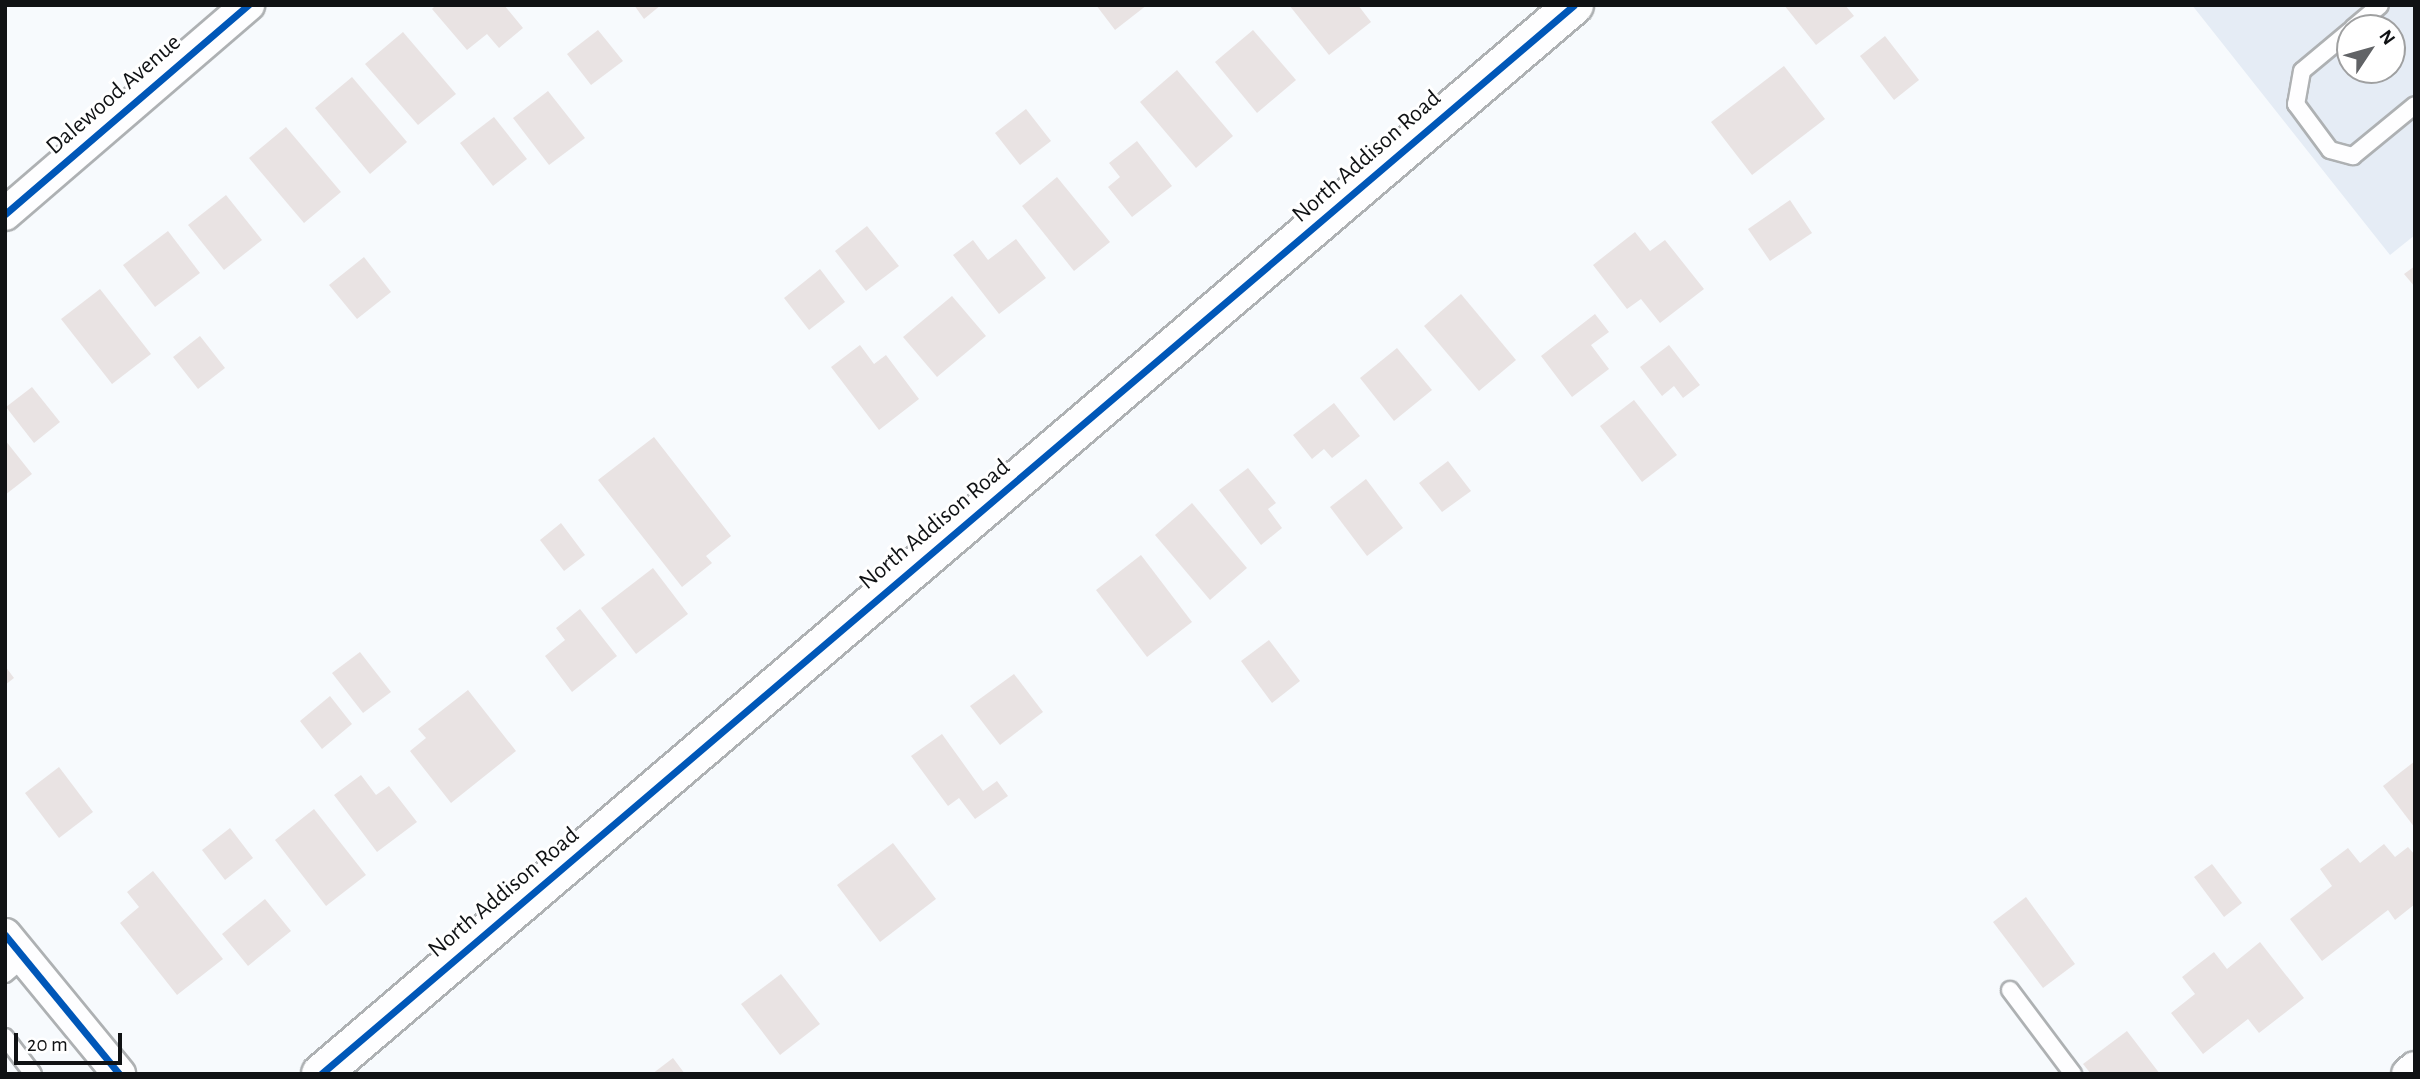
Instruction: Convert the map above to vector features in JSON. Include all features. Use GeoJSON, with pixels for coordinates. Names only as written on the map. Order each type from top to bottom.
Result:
{"type":"FeatureCollection","features":[{"type":"Feature","properties":{"kind":"street","name":"Dalewood Avenue"},"geometry":{"type":"LineString","coordinates":[[5,214],[248,5]]}},
{"type":"Feature","properties":{"kind":"street","name":"North Addison Road"},"geometry":{"type":"LineString","coordinates":[[321,1074],[1574,5]]}},
{"type":"Feature","properties":{"kind":"street"},"geometry":{"type":"LineString","coordinates":[[12,956],[119,1074]]}},
{"type":"Feature","properties":{"kind":"street"},"geometry":{"type":"LineString","coordinates":[[2408,1074],[2415,1068]]}},
{"type":"Feature","properties":{"kind":"lane"},"geometry":{"type":"LineString","coordinates":[[2336,42],[2302,71],[2296,104],[2330,150],[2353,156],[2415,105]]}},
{"type":"Feature","properties":{"kind":"lane"},"geometry":{"type":"LineString","coordinates":[[2010,990],[2073,1074]]}},
{"type":"Feature","properties":{"kind":"lane"},"geometry":{"type":"LineString","coordinates":[[5,1037],[33,1074]]}},
{"type":"Feature","properties":{"kind":"shaded area"},"geometry":{"type":"Polygon","coordinates":[[[2192,5],[2415,5],[2415,235],[2390,255],[2192,5]]]}},
{"type":"Feature","properties":{"kind":"building"},"geometry":{"type":"Polygon","coordinates":[[[436,5],[504,5],[523,28],[499,48],[487,34],[467,50],[432,9],[436,5]]]}},
{"type":"Feature","properties":{"kind":"building"},"geometry":{"type":"Polygon","coordinates":[[[634,5],[661,5],[644,19],[634,5]]]}},
{"type":"Feature","properties":{"kind":"building"},"geometry":{"type":"Polygon","coordinates":[[[1096,5],[1147,5],[1115,30],[1096,5]]]}},
{"type":"Feature","properties":{"kind":"building"},"geometry":{"type":"Polygon","coordinates":[[[1289,5],[1358,5],[1371,22],[1329,55],[1289,5]]]}},
{"type":"Feature","properties":{"kind":"building"},"geometry":{"type":"Polygon","coordinates":[[[1784,5],[1845,5],[1854,16],[1816,45],[1784,5]]]}},
{"type":"Feature","properties":{"kind":"building"},"geometry":{"type":"Polygon","coordinates":[[[598,30],[623,61],[591,85],[567,54],[598,30]]]}},
{"type":"Feature","properties":{"kind":"building"},"geometry":{"type":"Polygon","coordinates":[[[1253,30],[1296,80],[1257,113],[1215,62],[1253,30]]]}},
{"type":"Feature","properties":{"kind":"building"},"geometry":{"type":"Polygon","coordinates":[[[403,32],[456,94],[418,125],[365,64],[403,32]]]}},
{"type":"Feature","properties":{"kind":"building"},"geometry":{"type":"Polygon","coordinates":[[[1885,36],[1919,80],[1894,100],[1860,56],[1885,36]]]}},
{"type":"Feature","properties":{"kind":"building"},"geometry":{"type":"Polygon","coordinates":[[[1784,66],[1825,119],[1752,175],[1711,122],[1784,66]]]}},
{"type":"Feature","properties":{"kind":"building"},"geometry":{"type":"Polygon","coordinates":[[[1177,70],[1233,136],[1196,168],[1140,102],[1177,70]]]}},
{"type":"Feature","properties":{"kind":"building"},"geometry":{"type":"Polygon","coordinates":[[[352,77],[407,142],[370,174],[315,108],[352,77]]]}},
{"type":"Feature","properties":{"kind":"building"},"geometry":{"type":"Polygon","coordinates":[[[548,91],[585,138],[549,165],[513,118],[548,91]]]}},
{"type":"Feature","properties":{"kind":"building"},"geometry":{"type":"Polygon","coordinates":[[[1026,109],[1051,141],[1020,165],[995,133],[1026,109]]]}},
{"type":"Feature","properties":{"kind":"building"},"geometry":{"type":"Polygon","coordinates":[[[494,117],[527,159],[493,186],[460,143],[494,117]]]}},
{"type":"Feature","properties":{"kind":"building"},"geometry":{"type":"Polygon","coordinates":[[[286,127],[341,192],[304,223],[249,158],[286,127]]]}},
{"type":"Feature","properties":{"kind":"building"},"geometry":{"type":"Polygon","coordinates":[[[1137,141],[1172,186],[1132,217],[1108,187],[1120,177],[1109,163],[1137,141]]]}},
{"type":"Feature","properties":{"kind":"building"},"geometry":{"type":"Polygon","coordinates":[[[1057,177],[1110,242],[1074,271],[1022,206],[1057,177]]]}},
{"type":"Feature","properties":{"kind":"building"},"geometry":{"type":"Polygon","coordinates":[[[226,195],[262,240],[224,270],[188,225],[226,195]]]}},
{"type":"Feature","properties":{"kind":"building"},"geometry":{"type":"Polygon","coordinates":[[[1790,200],[1812,233],[1770,261],[1748,229],[1790,200]]]}},
{"type":"Feature","properties":{"kind":"building"},"geometry":{"type":"Polygon","coordinates":[[[867,226],[899,266],[866,291],[835,251],[867,226]]]}},
{"type":"Feature","properties":{"kind":"building"},"geometry":{"type":"Polygon","coordinates":[[[168,231],[200,273],[155,307],[123,265],[168,231]]]}},
{"type":"Feature","properties":{"kind":"building"},"geometry":{"type":"Polygon","coordinates":[[[1635,232],[1650,251],[1665,240],[1704,289],[1660,323],[1641,299],[1627,309],[1593,265],[1635,232]]]}},
{"type":"Feature","properties":{"kind":"building"},"geometry":{"type":"Polygon","coordinates":[[[1016,239],[1046,278],[999,314],[953,255],[973,240],[988,260],[1016,239]]]}},
{"type":"Feature","properties":{"kind":"building"},"geometry":{"type":"Polygon","coordinates":[[[364,257],[391,292],[357,319],[329,285],[364,257]]]}},
{"type":"Feature","properties":{"kind":"building"},"geometry":{"type":"Polygon","coordinates":[[[2415,266],[2415,287],[2404,274],[2415,266]]]}},
{"type":"Feature","properties":{"kind":"building"},"geometry":{"type":"Polygon","coordinates":[[[820,269],[845,302],[809,330],[784,298],[820,269]]]}},
{"type":"Feature","properties":{"kind":"building"},"geometry":{"type":"Polygon","coordinates":[[[100,289],[151,354],[112,384],[61,319],[100,289]]]}},
{"type":"Feature","properties":{"kind":"building"},"geometry":{"type":"Polygon","coordinates":[[[1461,294],[1516,360],[1479,391],[1424,326],[1461,294]]]}},
{"type":"Feature","properties":{"kind":"building"},"geometry":{"type":"Polygon","coordinates":[[[952,296],[986,336],[937,377],[903,337],[952,296]]]}},
{"type":"Feature","properties":{"kind":"building"},"geometry":{"type":"Polygon","coordinates":[[[1595,314],[1609,332],[1591,345],[1609,369],[1572,397],[1541,356],[1595,314]]]}},
{"type":"Feature","properties":{"kind":"building"},"geometry":{"type":"Polygon","coordinates":[[[200,336],[225,368],[198,389],[173,357],[200,336]]]}},
{"type":"Feature","properties":{"kind":"building"},"geometry":{"type":"Polygon","coordinates":[[[860,345],[874,364],[886,355],[919,399],[879,430],[831,367],[860,345]]]}},
{"type":"Feature","properties":{"kind":"building"},"geometry":{"type":"Polygon","coordinates":[[[1669,345],[1700,385],[1683,398],[1674,386],[1662,396],[1640,367],[1669,345]]]}},
{"type":"Feature","properties":{"kind":"building"},"geometry":{"type":"Polygon","coordinates":[[[1397,348],[1432,390],[1394,421],[1360,378],[1397,348]]]}},
{"type":"Feature","properties":{"kind":"building"},"geometry":{"type":"Polygon","coordinates":[[[32,387],[60,422],[34,443],[6,407],[32,387]]]}},
{"type":"Feature","properties":{"kind":"building"},"geometry":{"type":"Polygon","coordinates":[[[1634,400],[1677,455],[1642,482],[1600,426],[1634,400]]]}},
{"type":"Feature","properties":{"kind":"building"},"geometry":{"type":"Polygon","coordinates":[[[1334,403],[1360,436],[1332,458],[1324,449],[1312,459],[1293,435],[1334,403]]]}},
{"type":"Feature","properties":{"kind":"building"},"geometry":{"type":"Polygon","coordinates":[[[654,437],[731,536],[706,556],[712,563],[682,587],[598,480],[654,437]]]}},
{"type":"Feature","properties":{"kind":"building"},"geometry":{"type":"Polygon","coordinates":[[[5,440],[32,474],[5,495],[5,440]]]}},
{"type":"Feature","properties":{"kind":"building"},"geometry":{"type":"Polygon","coordinates":[[[1448,461],[1471,491],[1442,512],[1419,483],[1448,461]]]}},
{"type":"Feature","properties":{"kind":"building"},"geometry":{"type":"Polygon","coordinates":[[[1248,468],[1276,503],[1268,509],[1282,528],[1261,545],[1219,490],[1248,468]]]}},
{"type":"Feature","properties":{"kind":"building"},"geometry":{"type":"Polygon","coordinates":[[[1366,479],[1403,528],[1367,556],[1330,507],[1366,479]]]}},
{"type":"Feature","properties":{"kind":"building"},"geometry":{"type":"Polygon","coordinates":[[[1192,503],[1247,568],[1210,600],[1155,535],[1192,503]]]}},
{"type":"Feature","properties":{"kind":"building"},"geometry":{"type":"Polygon","coordinates":[[[561,523],[585,555],[564,571],[540,540],[561,523]]]}},
{"type":"Feature","properties":{"kind":"building"},"geometry":{"type":"Polygon","coordinates":[[[1141,555],[1192,622],[1147,657],[1096,590],[1141,555]]]}},
{"type":"Feature","properties":{"kind":"building"},"geometry":{"type":"Polygon","coordinates":[[[653,568],[688,614],[636,654],[601,608],[653,568]]]}},
{"type":"Feature","properties":{"kind":"building"},"geometry":{"type":"Polygon","coordinates":[[[580,609],[617,656],[572,692],[545,656],[565,640],[556,628],[580,609]]]}},
{"type":"Feature","properties":{"kind":"building"},"geometry":{"type":"Polygon","coordinates":[[[1269,640],[1300,681],[1272,703],[1241,661],[1269,640]]]}},
{"type":"Feature","properties":{"kind":"building"},"geometry":{"type":"Polygon","coordinates":[[[360,652],[391,692],[363,713],[332,673],[360,652]]]}},
{"type":"Feature","properties":{"kind":"building"},"geometry":{"type":"Polygon","coordinates":[[[5,666],[14,678],[5,685],[5,666]]]}},
{"type":"Feature","properties":{"kind":"building"},"geometry":{"type":"Polygon","coordinates":[[[1014,674],[1043,712],[1000,745],[970,706],[1014,674]]]}},
{"type":"Feature","properties":{"kind":"building"},"geometry":{"type":"Polygon","coordinates":[[[468,690],[516,751],[451,803],[410,751],[426,738],[418,729],[468,690]]]}},
{"type":"Feature","properties":{"kind":"building"},"geometry":{"type":"Polygon","coordinates":[[[330,696],[352,724],[322,749],[300,721],[330,696]]]}},
{"type":"Feature","properties":{"kind":"building"},"geometry":{"type":"Polygon","coordinates":[[[942,734],[983,791],[997,781],[1008,796],[975,819],[959,798],[948,806],[911,756],[942,734]]]}},
{"type":"Feature","properties":{"kind":"building"},"geometry":{"type":"Polygon","coordinates":[[[2415,761],[2415,828],[2383,786],[2415,761]]]}},
{"type":"Feature","properties":{"kind":"building"},"geometry":{"type":"Polygon","coordinates":[[[59,767],[93,812],[59,838],[25,793],[59,767]]]}},
{"type":"Feature","properties":{"kind":"building"},"geometry":{"type":"Polygon","coordinates":[[[361,775],[376,795],[389,786],[417,822],[377,852],[334,795],[361,775]]]}},
{"type":"Feature","properties":{"kind":"building"},"geometry":{"type":"Polygon","coordinates":[[[314,809],[366,875],[326,906],[275,840],[314,809]]]}},
{"type":"Feature","properties":{"kind":"building"},"geometry":{"type":"Polygon","coordinates":[[[230,828],[253,858],[225,880],[202,850],[230,828]]]}},
{"type":"Feature","properties":{"kind":"building"},"geometry":{"type":"Polygon","coordinates":[[[893,843],[936,899],[880,942],[837,885],[893,843]]]}},
{"type":"Feature","properties":{"kind":"building"},"geometry":{"type":"Polygon","coordinates":[[[2384,844],[2395,857],[2408,847],[2415,855],[2415,904],[2395,920],[2388,910],[2322,961],[2290,919],[2332,886],[2320,869],[2348,848],[2360,863],[2384,844]]]}},
{"type":"Feature","properties":{"kind":"building"},"geometry":{"type":"Polygon","coordinates":[[[2212,864],[2242,903],[2224,917],[2194,877],[2212,864]]]}},
{"type":"Feature","properties":{"kind":"building"},"geometry":{"type":"Polygon","coordinates":[[[153,871],[223,959],[177,995],[120,923],[139,907],[127,892],[153,871]]]}},
{"type":"Feature","properties":{"kind":"building"},"geometry":{"type":"Polygon","coordinates":[[[2026,897],[2075,964],[2043,988],[1993,922],[2026,897]]]}},
{"type":"Feature","properties":{"kind":"building"},"geometry":{"type":"Polygon","coordinates":[[[265,899],[291,931],[248,966],[222,934],[265,899]]]}},
{"type":"Feature","properties":{"kind":"building"},"geometry":{"type":"Polygon","coordinates":[[[2260,942],[2304,998],[2259,1033],[2248,1019],[2203,1054],[2171,1013],[2195,994],[2182,977],[2214,952],[2227,969],[2260,942]]]}},
{"type":"Feature","properties":{"kind":"building"},"geometry":{"type":"Polygon","coordinates":[[[781,974],[820,1024],[780,1055],[741,1004],[781,974]]]}},
{"type":"Feature","properties":{"kind":"building"},"geometry":{"type":"Polygon","coordinates":[[[2127,1031],[2160,1074],[2091,1074],[2083,1064],[2127,1031]]]}},
{"type":"Feature","properties":{"kind":"building"},"geometry":{"type":"Polygon","coordinates":[[[673,1058],[685,1074],[652,1074],[673,1058]]]}},
{"type":"Feature","properties":{"kind":"cycle path"},"geometry":{"type":"LineString","coordinates":[[5,214],[248,5]]}},
{"type":"Feature","properties":{"kind":"cycle path"},"geometry":{"type":"LineString","coordinates":[[321,1074],[1574,5]]}},
{"type":"Feature","properties":{"kind":"cycle path"},"geometry":{"type":"LineString","coordinates":[[5,935],[119,1074]]}}]}
